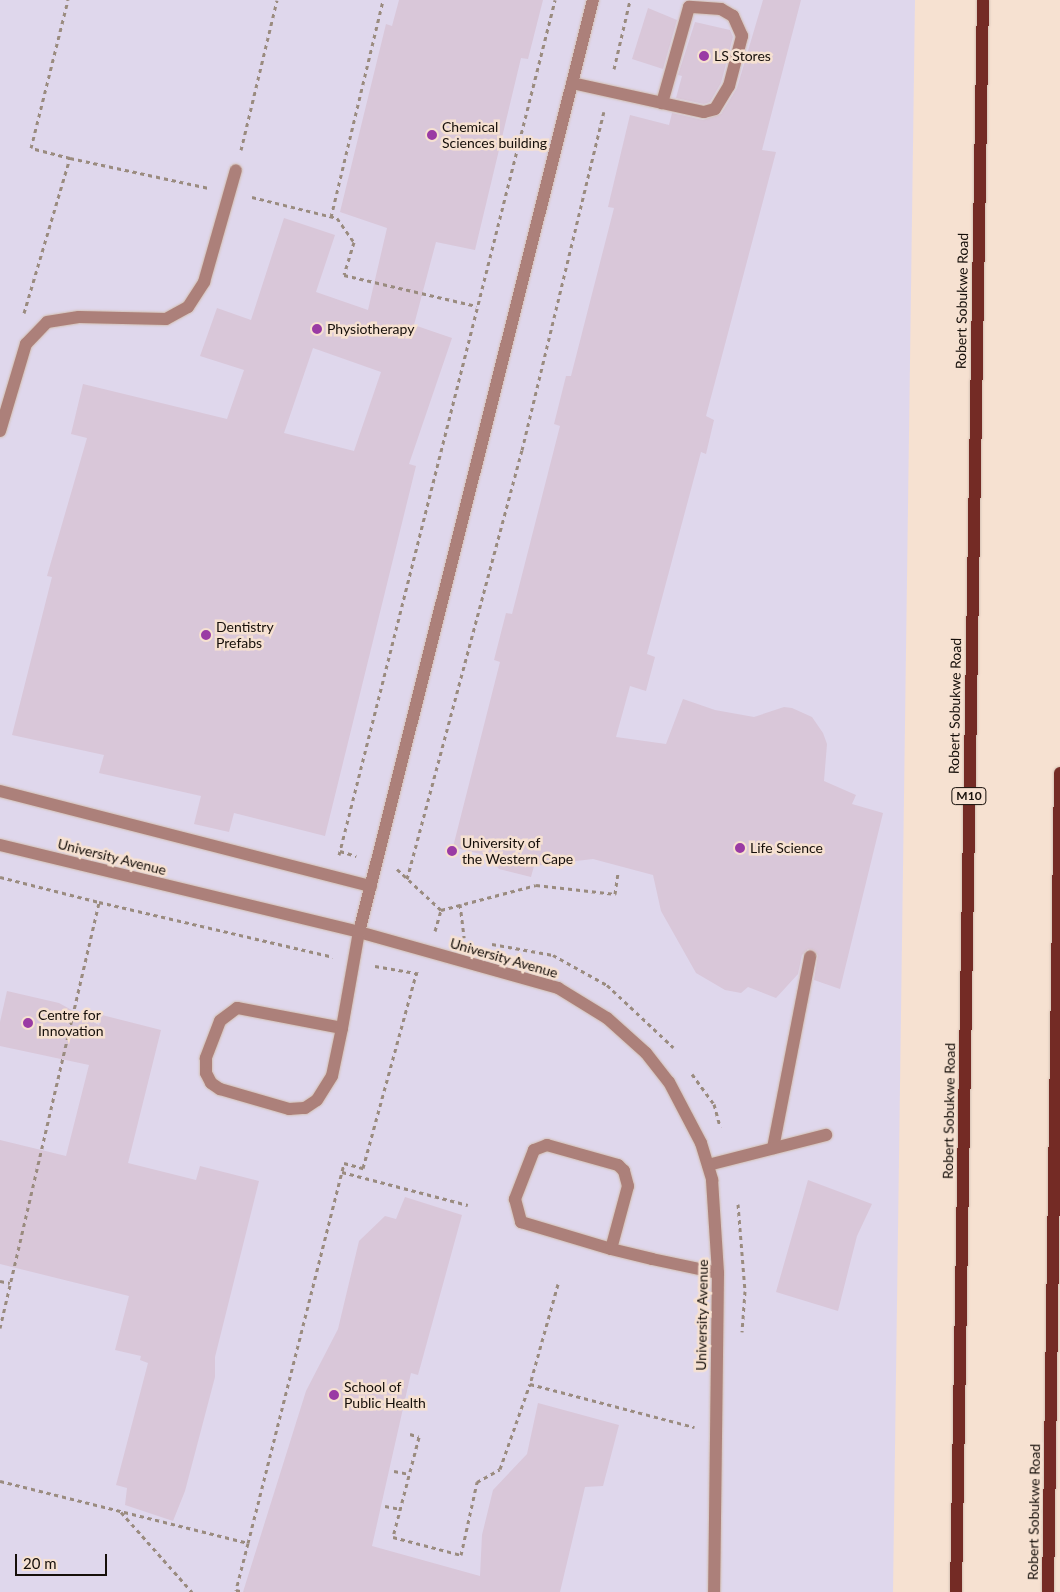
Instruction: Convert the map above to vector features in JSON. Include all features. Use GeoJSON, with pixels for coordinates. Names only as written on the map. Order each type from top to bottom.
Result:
{"type":"FeatureCollection","features":[{"type":"Feature","properties":{"kind":"main road","name":"Robert Sobukwe Road"},"geometry":{"type":"LineString","coordinates":[[956,1592],[982,0]]}},
{"type":"Feature","properties":{"kind":"main road","name":"Robert Sobukwe Road"},"geometry":{"type":"LineString","coordinates":[[1048,1592],[1060,773]]}},
{"type":"Feature","properties":{"kind":"lane"},"geometry":{"type":"LineString","coordinates":[[342,1028],[237,1008],[220,1021],[206,1058],[206,1073],[211,1083],[220,1089],[289,1109],[305,1108],[317,1100],[332,1076],[342,1028],[359,932],[593,0]]}},
{"type":"Feature","properties":{"kind":"lane"},"geometry":{"type":"LineString","coordinates":[[572,83],[662,103],[704,112],[715,109],[723,100],[742,36],[733,16],[721,9],[688,7],[662,103]]}},
{"type":"Feature","properties":{"kind":"lane"},"geometry":{"type":"LineString","coordinates":[[0,431],[26,344],[47,322],[79,317],[166,319],[188,307],[204,282],[236,170]]}},
{"type":"Feature","properties":{"kind":"lane"},"geometry":{"type":"LineString","coordinates":[[0,791],[371,886]]}},
{"type":"Feature","properties":{"kind":"lane","name":"University Avenue"},"geometry":{"type":"LineString","coordinates":[[0,845],[359,932],[558,988],[608,1018],[646,1053],[669,1082],[701,1143],[708,1165],[718,1233],[714,1592]]}},
{"type":"Feature","properties":{"kind":"lane"},"geometry":{"type":"LineString","coordinates":[[773,1148],[810,957]]}},
{"type":"Feature","properties":{"kind":"lane"},"geometry":{"type":"LineString","coordinates":[[708,1165],[826,1135]]}},
{"type":"Feature","properties":{"kind":"lane"},"geometry":{"type":"LineString","coordinates":[[611,1249],[628,1186],[624,1171],[618,1165],[547,1145],[534,1150],[515,1199],[521,1222],[611,1249],[718,1273]]}},
{"type":"Feature","properties":{"kind":"path"},"geometry":{"type":"LineString","coordinates":[[68,0],[31,148],[337,218],[354,242],[344,275],[476,306]]}},
{"type":"Feature","properties":{"kind":"path"},"geometry":{"type":"LineString","coordinates":[[236,170],[277,0]]}},
{"type":"Feature","properties":{"kind":"path"},"geometry":{"type":"LineString","coordinates":[[331,217],[383,0]]}},
{"type":"Feature","properties":{"kind":"path"},"geometry":{"type":"LineString","coordinates":[[340,851],[476,306],[555,0]]}},
{"type":"Feature","properties":{"kind":"path"},"geometry":{"type":"LineString","coordinates":[[408,879],[522,450],[630,0]]}},
{"type":"Feature","properties":{"kind":"path"},"geometry":{"type":"LineString","coordinates":[[22,321],[70,158]]}},
{"type":"Feature","properties":{"kind":"path"},"geometry":{"type":"LineString","coordinates":[[0,877],[354,961],[425,975],[441,910],[536,884],[615,894],[618,873]]}},
{"type":"Feature","properties":{"kind":"path"},"geometry":{"type":"LineString","coordinates":[[0,1328],[99,902]]}},
{"type":"Feature","properties":{"kind":"path"},"geometry":{"type":"LineString","coordinates":[[460,904],[464,939],[474,941]]}},
{"type":"Feature","properties":{"kind":"path"},"geometry":{"type":"LineString","coordinates":[[484,943],[553,955],[607,985],[663,1034],[675,1050]]}},
{"type":"Feature","properties":{"kind":"path"},"geometry":{"type":"LineString","coordinates":[[244,1592],[235,1591],[344,1164],[363,1168],[416,974]]}},
{"type":"Feature","properties":{"kind":"path"},"geometry":{"type":"LineString","coordinates":[[686,1065],[714,1104],[728,1160],[740,1222],[744,1291],[741,1338]]}},
{"type":"Feature","properties":{"kind":"path"},"geometry":{"type":"LineString","coordinates":[[342,1172],[468,1205]]}},
{"type":"Feature","properties":{"kind":"path"},"geometry":{"type":"LineString","coordinates":[[0,1281],[10,1283]]}},
{"type":"Feature","properties":{"kind":"path"},"geometry":{"type":"LineString","coordinates":[[410,1434],[419,1437],[393,1537],[461,1555],[477,1482],[500,1468],[530,1384],[558,1284]]}},
{"type":"Feature","properties":{"kind":"path"},"geometry":{"type":"LineString","coordinates":[[530,1384],[695,1428]]}},
{"type":"Feature","properties":{"kind":"path"},"geometry":{"type":"LineString","coordinates":[[394,1471],[409,1474]]}},
{"type":"Feature","properties":{"kind":"path"},"geometry":{"type":"LineString","coordinates":[[0,1482],[248,1544]]}},
{"type":"Feature","properties":{"kind":"path"},"geometry":{"type":"LineString","coordinates":[[385,1506],[400,1509]]}},
{"type":"Feature","properties":{"kind":"path"},"geometry":{"type":"LineString","coordinates":[[120,1512],[192,1592]]}},
{"type":"Feature","properties":{"kind":"shaded area","name":"University of the Western Cape"},"geometry":{"type":"Polygon","coordinates":[[[0,0],[915,0],[893,1592],[0,1592],[0,0]]]}},
{"type":"Feature","properties":{"kind":"building","name":"Dentistry Prefabs"},"geometry":{"type":"Polygon","coordinates":[[[399,0],[543,0],[528,59],[521,58],[475,250],[436,242],[414,325],[452,338],[409,464],[416,466],[325,836],[234,813],[229,832],[194,824],[201,796],[99,773],[104,755],[12,735],[52,577],[47,576],[87,438],[71,434],[83,384],[227,419],[244,370],[200,356],[217,308],[251,320],[284,218],[335,235],[316,292],[368,310],[387,228],[340,212],[386,24],[392,26],[399,0]],[[313,348],[284,433],[354,451],[381,372],[313,348]]]}},
{"type":"Feature","properties":{"kind":"building"},"geometry":{"type":"Polygon","coordinates":[[[763,0],[801,0],[762,150],[776,152],[706,416],[714,420],[706,454],[701,452],[647,654],[655,657],[646,691],[630,686],[616,737],[666,744],[683,699],[715,710],[754,717],[784,707],[792,708],[812,717],[823,733],[827,744],[824,781],[856,795],[852,804],[883,813],[840,989],[814,980],[818,955],[808,949],[802,955],[798,974],[776,998],[748,987],[741,993],[725,990],[696,973],[661,911],[653,875],[593,859],[534,866],[531,877],[499,869],[488,856],[453,847],[500,662],[494,660],[506,613],[512,614],[560,426],[554,424],[566,376],[571,376],[614,208],[608,207],[630,115],[669,125],[672,113],[703,120],[721,114],[737,88],[763,0]]]}},
{"type":"Feature","properties":{"kind":"building"},"geometry":{"type":"Polygon","coordinates":[[[648,8],[677,20],[663,69],[632,59],[648,8]]]}},
{"type":"Feature","properties":{"kind":"building","name":"LS Stores"},"geometry":{"type":"Polygon","coordinates":[[[695,22],[730,30],[733,37],[721,83],[710,102],[704,104],[676,98],[682,76],[678,75],[695,22]]]}},
{"type":"Feature","properties":{"kind":"building"},"geometry":{"type":"Polygon","coordinates":[[[7,991],[59,1003],[99,1025],[102,1015],[161,1030],[128,1163],[196,1180],[200,1166],[259,1181],[215,1357],[215,1377],[185,1491],[173,1521],[125,1505],[127,1488],[116,1485],[148,1363],[140,1360],[141,1356],[115,1350],[129,1296],[0,1264],[0,1140],[66,1156],[89,1065],[0,1046],[0,1022],[7,991]]]}},
{"type":"Feature","properties":{"kind":"building"},"geometry":{"type":"Polygon","coordinates":[[[808,1180],[872,1204],[857,1236],[838,1311],[776,1292],[808,1180]]]}},
{"type":"Feature","properties":{"kind":"building","name":"School of Public Health"},"geometry":{"type":"Polygon","coordinates":[[[405,1197],[462,1215],[418,1375],[411,1373],[372,1546],[480,1576],[482,1535],[493,1490],[527,1454],[538,1403],[619,1425],[603,1486],[585,1487],[560,1592],[243,1592],[306,1391],[338,1329],[359,1241],[385,1216],[396,1219],[405,1197]]]}},
{"type":"Feature","properties":{"kind":"place","name":"LS Stores"},"geometry":{"type":"Point","coordinates":[704,56]}},
{"type":"Feature","properties":{"kind":"place","name":"Chemical Sciences building"},"geometry":{"type":"Point","coordinates":[432,135]}},
{"type":"Feature","properties":{"kind":"place","name":"Physiotherapy"},"geometry":{"type":"Point","coordinates":[317,329]}},
{"type":"Feature","properties":{"kind":"place","name":"Dentistry Prefabs"},"geometry":{"type":"Point","coordinates":[206,635]}},
{"type":"Feature","properties":{"kind":"place","name":"Life Science"},"geometry":{"type":"Point","coordinates":[740,848]}},
{"type":"Feature","properties":{"kind":"place","name":"University of the Western Cape"},"geometry":{"type":"Point","coordinates":[452,851]}},
{"type":"Feature","properties":{"kind":"place","name":"Centre for Innovation"},"geometry":{"type":"Point","coordinates":[28,1023]}},
{"type":"Feature","properties":{"kind":"place","name":"School of Public Health"},"geometry":{"type":"Point","coordinates":[334,1395]}}]}
